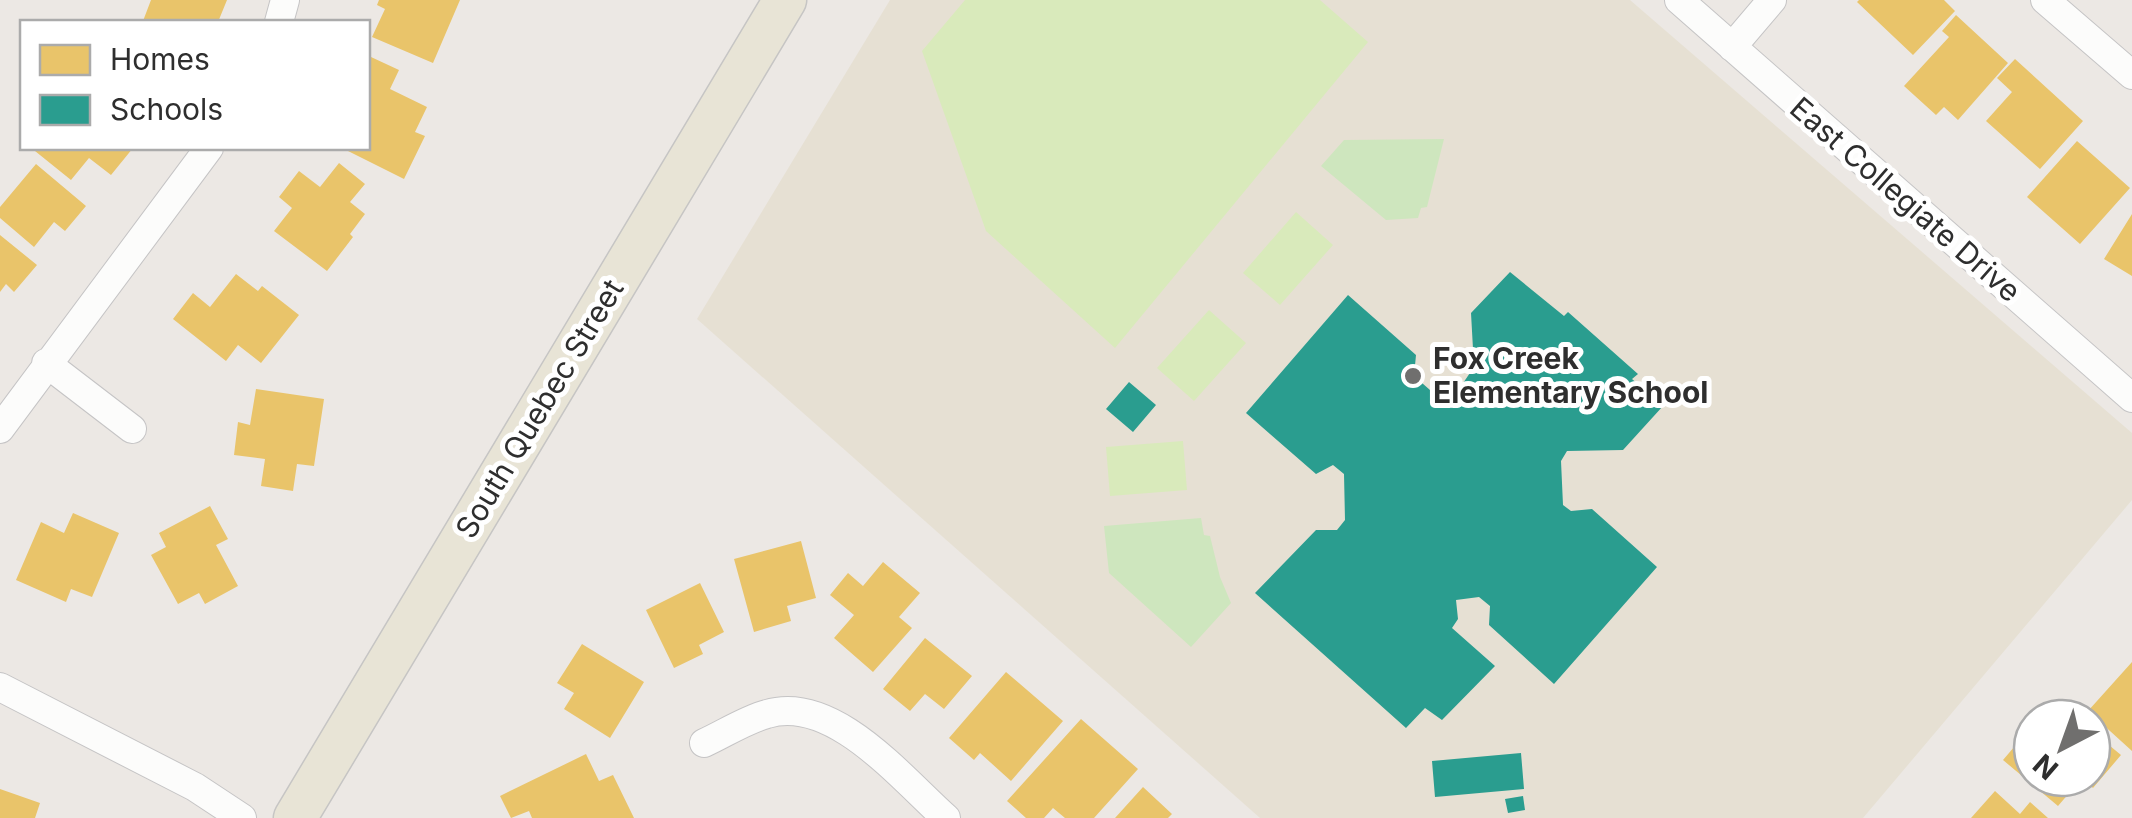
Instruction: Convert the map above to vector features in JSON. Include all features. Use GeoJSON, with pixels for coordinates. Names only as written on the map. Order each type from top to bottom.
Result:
{"type":"FeatureCollection","features":[{"type":"Feature","properties":{"kind":"main road","name":"South Quebec Street"},"geometry":{"type":"LineString","coordinates":[[295,818],[785,0]]}},
{"type":"Feature","properties":{"kind":"street","name":"East Collegiate Drive"},"geometry":{"type":"LineString","coordinates":[[1680,0],[2132,398]]}},
{"type":"Feature","properties":{"kind":"street"},"geometry":{"type":"LineString","coordinates":[[1732,47],[1772,0]]}},
{"type":"Feature","properties":{"kind":"street"},"geometry":{"type":"LineString","coordinates":[[2045,0],[2132,76]]}},
{"type":"Feature","properties":{"kind":"street"},"geometry":{"type":"LineString","coordinates":[[0,429],[207,150]]}},
{"type":"Feature","properties":{"kind":"street"},"geometry":{"type":"LineString","coordinates":[[46,364],[132,429]]}},
{"type":"Feature","properties":{"kind":"street"},"geometry":{"type":"LineString","coordinates":[[0,686],[195,787],[242,818]]}},
{"type":"Feature","properties":{"kind":"street"},"geometry":{"type":"LineString","coordinates":[[704,743],[768,713],[810,712],[846,730],[946,818]]}},
{"type":"Feature","properties":{"kind":"shaded area","name":"Fox Creek Elementary School"},"geometry":{"type":"Polygon","coordinates":[[[890,0],[1630,0],[2132,433],[2132,500],[1863,818],[1260,818],[697,319],[890,0]]]}},
{"type":"Feature","properties":{"kind":"green space"},"geometry":{"type":"Polygon","coordinates":[[[965,0],[1320,0],[1368,42],[1115,348],[986,231],[922,51],[965,0]]]}},
{"type":"Feature","properties":{"kind":"green space"},"geometry":{"type":"Polygon","coordinates":[[[1444,139],[1427,207],[1421,208],[1418,218],[1386,220],[1321,166],[1344,140],[1444,139]]]}},
{"type":"Feature","properties":{"kind":"green space"},"geometry":{"type":"Polygon","coordinates":[[[1296,212],[1333,245],[1280,305],[1243,273],[1296,212]]]}},
{"type":"Feature","properties":{"kind":"green space"},"geometry":{"type":"Polygon","coordinates":[[[1209,310],[1246,343],[1194,401],[1157,368],[1209,310]]]}},
{"type":"Feature","properties":{"kind":"green space"},"geometry":{"type":"Polygon","coordinates":[[[1183,441],[1187,490],[1110,496],[1106,447],[1183,441]]]}},
{"type":"Feature","properties":{"kind":"green space"},"geometry":{"type":"Polygon","coordinates":[[[1201,518],[1231,603],[1191,647],[1109,573],[1104,526],[1201,518]]]}},
{"type":"Feature","properties":{"kind":"building: Homes"},"geometry":{"type":"Polygon","coordinates":[[[151,0],[227,0],[219,20],[143,20],[151,0]]]}},
{"type":"Feature","properties":{"kind":"building: Homes"},"geometry":{"type":"Polygon","coordinates":[[[379,0],[460,0],[433,63],[372,37],[385,9],[377,5],[379,0]]]}},
{"type":"Feature","properties":{"kind":"building: Homes"},"geometry":{"type":"Polygon","coordinates":[[[1859,0],[1944,0],[1955,11],[1913,55],[1859,0]]]}},
{"type":"Feature","properties":{"kind":"building: Homes"},"geometry":{"type":"Polygon","coordinates":[[[1956,15],[2008,63],[1958,120],[1944,107],[1936,115],[1904,86],[1949,37],[1942,31],[1956,15]]]}},
{"type":"Feature","properties":{"kind":"building: Homes"},"geometry":{"type":"Polygon","coordinates":[[[370,59],[399,70],[390,89],[427,107],[415,132],[425,136],[404,179],[348,151],[370,150],[370,59]]]}},
{"type":"Feature","properties":{"kind":"building: Homes"},"geometry":{"type":"Polygon","coordinates":[[[2015,59],[2083,121],[2040,169],[1986,121],[2012,92],[1997,78],[2015,59]]]}},
{"type":"Feature","properties":{"kind":"building: Homes"},"geometry":{"type":"Polygon","coordinates":[[[2077,141],[2130,188],[2080,244],[2027,197],[2077,141]]]}},
{"type":"Feature","properties":{"kind":"building: Homes"},"geometry":{"type":"Polygon","coordinates":[[[131,150],[111,175],[89,158],[71,180],[35,151],[131,150]]]}},
{"type":"Feature","properties":{"kind":"building: Homes"},"geometry":{"type":"Polygon","coordinates":[[[339,163],[365,184],[350,202],[365,214],[327,271],[274,231],[292,208],[279,197],[299,171],[320,187],[339,163]]]}},
{"type":"Feature","properties":{"kind":"building: Homes"},"geometry":{"type":"Polygon","coordinates":[[[36,164],[86,206],[65,231],[54,222],[34,247],[0,218],[0,207],[36,164]]]}},
{"type":"Feature","properties":{"kind":"building: Homes"},"geometry":{"type":"Polygon","coordinates":[[[2132,214],[2132,276],[2104,259],[2132,214]]]}},
{"type":"Feature","properties":{"kind":"building: Homes"},"geometry":{"type":"Polygon","coordinates":[[[0,235],[37,265],[14,292],[6,284],[0,292],[0,235]]]}},
{"type":"Feature","properties":{"kind":"building: Homes"},"geometry":{"type":"Polygon","coordinates":[[[236,274],[258,291],[262,286],[299,315],[261,363],[238,345],[226,361],[173,319],[193,293],[210,307],[236,274]]]}},
{"type":"Feature","properties":{"kind":"building: Homes"},"geometry":{"type":"Polygon","coordinates":[[[256,389],[324,399],[314,466],[297,464],[293,491],[261,486],[265,459],[234,455],[238,422],[250,425],[256,389]]]}},
{"type":"Feature","properties":{"kind":"building: Homes"},"geometry":{"type":"Polygon","coordinates":[[[210,506],[228,539],[216,545],[238,586],[205,604],[199,593],[178,604],[151,555],[166,547],[159,533],[210,506]]]}},
{"type":"Feature","properties":{"kind":"building: Homes"},"geometry":{"type":"Polygon","coordinates":[[[73,513],[119,533],[92,597],[71,589],[66,602],[16,580],[41,522],[64,533],[73,513]]]}},
{"type":"Feature","properties":{"kind":"building: Homes"},"geometry":{"type":"Polygon","coordinates":[[[801,541],[816,598],[787,606],[791,621],[754,632],[734,559],[801,541]]]}},
{"type":"Feature","properties":{"kind":"building: Homes"},"geometry":{"type":"Polygon","coordinates":[[[883,562],[920,593],[899,617],[912,628],[873,672],[834,638],[854,615],[830,595],[848,573],[863,586],[883,562]]]}},
{"type":"Feature","properties":{"kind":"building: Homes"},"geometry":{"type":"Polygon","coordinates":[[[700,583],[724,632],[699,645],[703,654],[674,668],[646,610],[700,583]]]}},
{"type":"Feature","properties":{"kind":"building: Homes"},"geometry":{"type":"Polygon","coordinates":[[[925,638],[972,676],[944,709],[925,694],[910,711],[883,689],[925,638]]]}},
{"type":"Feature","properties":{"kind":"building: Homes"},"geometry":{"type":"Polygon","coordinates":[[[582,644],[644,682],[610,738],[564,709],[574,693],[557,683],[582,644]]]}},
{"type":"Feature","properties":{"kind":"building: Homes"},"geometry":{"type":"Polygon","coordinates":[[[2132,662],[2132,751],[2112,733],[2112,698],[2100,698],[2132,662]]]}},
{"type":"Feature","properties":{"kind":"building: Homes"},"geometry":{"type":"Polygon","coordinates":[[[1006,672],[1063,721],[1011,781],[980,753],[974,760],[949,738],[1006,672]]]}},
{"type":"Feature","properties":{"kind":"building: Homes"},"geometry":{"type":"Polygon","coordinates":[[[1081,719],[1138,769],[1094,818],[1065,818],[1053,808],[1044,818],[1026,818],[1007,801],[1081,719]]]}},
{"type":"Feature","properties":{"kind":"building: Homes"},"geometry":{"type":"Polygon","coordinates":[[[2112,748],[2121,755],[2112,766],[2112,748]]]}},
{"type":"Feature","properties":{"kind":"building: Homes"},"geometry":{"type":"Polygon","coordinates":[[[2012,749],[2012,768],[2003,760],[2012,749]]]}},
{"type":"Feature","properties":{"kind":"building: Homes"},"geometry":{"type":"Polygon","coordinates":[[[586,754],[599,781],[613,775],[634,818],[532,818],[529,811],[511,818],[500,796],[586,754]]]}},
{"type":"Feature","properties":{"kind":"building: Homes"},"geometry":{"type":"Polygon","coordinates":[[[1143,787],[1172,814],[1168,818],[1115,818],[1143,787]]]}},
{"type":"Feature","properties":{"kind":"building: Homes"},"geometry":{"type":"Polygon","coordinates":[[[0,789],[40,803],[35,818],[0,818],[0,789]]]}},
{"type":"Feature","properties":{"kind":"building: Homes"},"geometry":{"type":"Polygon","coordinates":[[[1995,791],[2020,814],[2030,802],[2048,818],[1971,818],[1995,791]]]}},
{"type":"Feature","properties":{"kind":"building: Homes"},"geometry":{"type":"Polygon","coordinates":[[[2048,798],[2065,798],[2058,806],[2048,798]]]}},
{"type":"Feature","properties":{"kind":"building: Schools"},"geometry":{"type":"Polygon","coordinates":[[[1510,272],[1564,316],[1568,312],[1638,374],[1632,379],[1663,406],[1623,450],[1567,451],[1561,461],[1563,505],[1571,511],[1592,509],[1657,567],[1554,684],[1489,625],[1490,606],[1479,597],[1456,600],[1458,619],[1452,628],[1495,666],[1442,720],[1425,708],[1406,728],[1255,593],[1316,530],[1337,530],[1345,520],[1344,474],[1333,465],[1316,474],[1246,413],[1348,295],[1416,355],[1414,376],[1430,390],[1459,389],[1474,367],[1471,313],[1510,272]]]}},
{"type":"Feature","properties":{"kind":"building: Schools"},"geometry":{"type":"Polygon","coordinates":[[[1129,382],[1156,405],[1133,432],[1106,409],[1129,382]]]}},
{"type":"Feature","properties":{"kind":"building: Schools"},"geometry":{"type":"Polygon","coordinates":[[[1521,753],[1524,789],[1435,797],[1432,761],[1521,753]]]}},
{"type":"Feature","properties":{"kind":"building: Schools"},"geometry":{"type":"Polygon","coordinates":[[[1523,796],[1525,810],[1508,813],[1505,799],[1523,796]]]}},
{"type":"Feature","properties":{"kind":"place","name":"Fox Creek Elementary School"},"geometry":{"type":"Point","coordinates":[1413,376]}}]}
